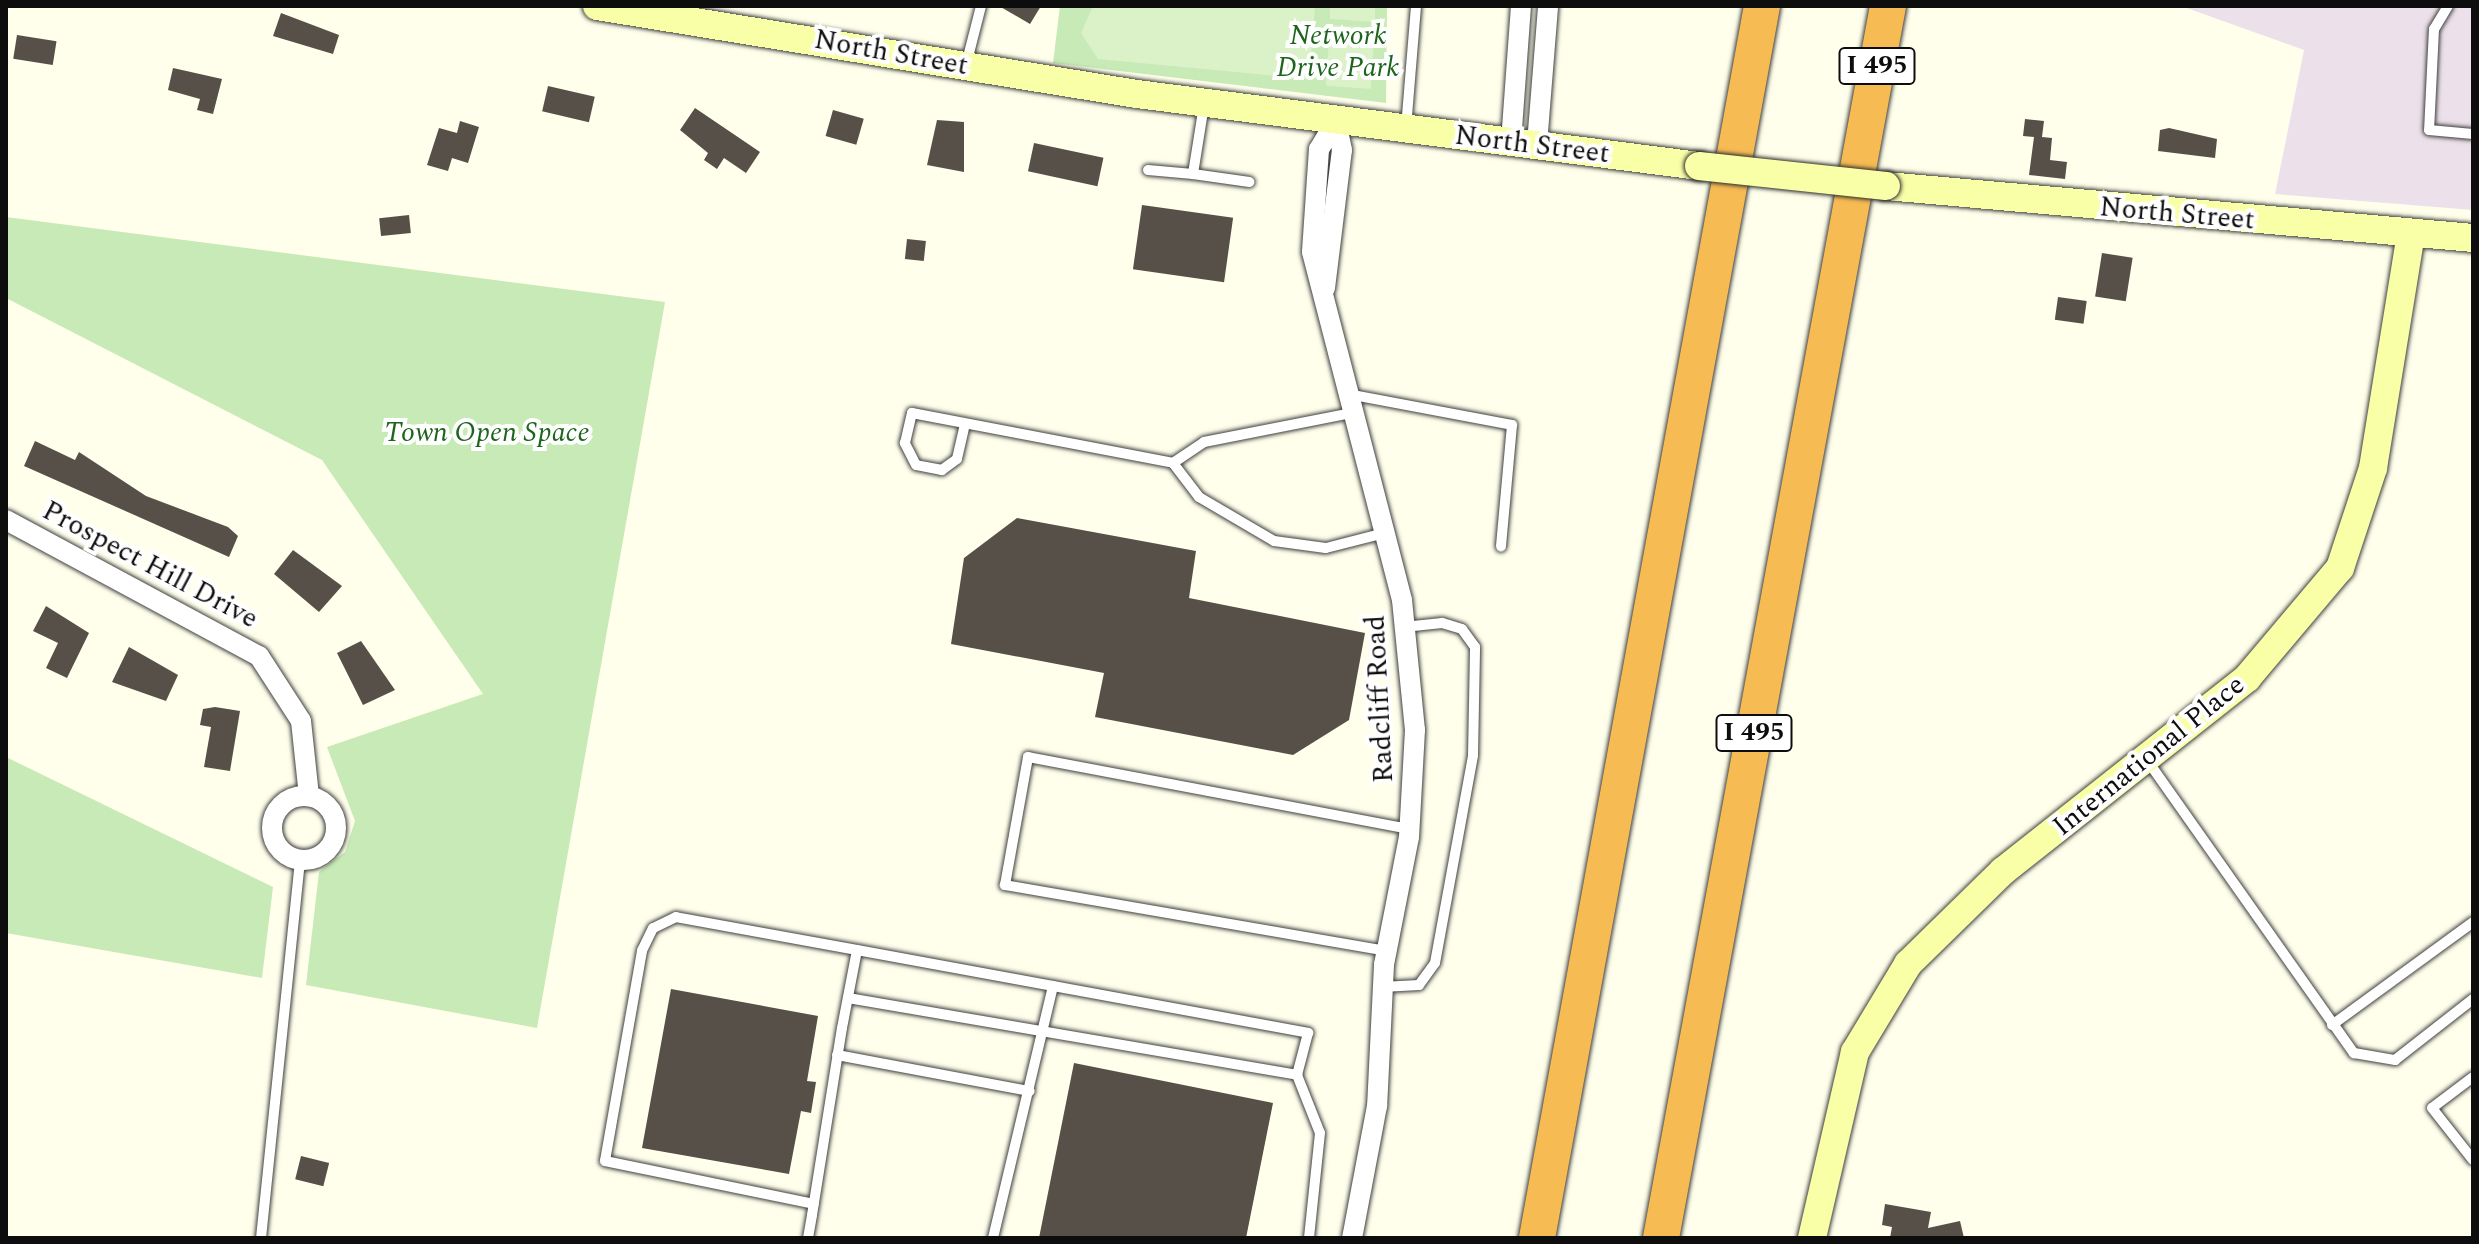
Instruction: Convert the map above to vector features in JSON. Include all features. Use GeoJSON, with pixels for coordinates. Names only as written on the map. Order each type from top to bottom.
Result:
{"type":"FeatureCollection","features":[{"type":"Feature","properties":{"kind":"highway"},"geometry":{"type":"LineString","coordinates":[[1537,1238],[1762,6]]}},
{"type":"Feature","properties":{"kind":"highway","name":"I 495"},"geometry":{"type":"LineString","coordinates":[[1661,1238],[1888,6]]}},
{"type":"Feature","properties":{"kind":"highway"},"geometry":{"type":"LineString","coordinates":[[1515,1238],[1594,923]]}},
{"type":"Feature","properties":{"kind":"main road","name":"North Street"},"geometry":{"type":"LineString","coordinates":[[597,6],[1204,103],[1406,130],[1886,186],[2473,238]]}},
{"type":"Feature","properties":{"kind":"main road","name":"International Place"},"geometry":{"type":"LineString","coordinates":[[1812,1238],[1855,1052],[1901,973],[2003,871],[2147,760],[2287,639],[2354,542],[2411,233]]}},
{"type":"Feature","properties":{"kind":"street"},"geometry":{"type":"LineString","coordinates":[[1521,6],[1524,143]]}},
{"type":"Feature","properties":{"kind":"street"},"geometry":{"type":"LineString","coordinates":[[1524,143],[1548,6]]}},
{"type":"Feature","properties":{"kind":"street","name":"Radcliff Road"},"geometry":{"type":"LineString","coordinates":[[1336,121],[1342,150],[1325,288],[1349,403],[1385,533],[1406,627],[1415,730],[1410,829],[1382,987],[1377,1106],[1352,1238]]}},
{"type":"Feature","properties":{"kind":"street","name":"Prospect Hill Drive"},"geometry":{"type":"LineString","coordinates":[[6,520],[259,656],[301,721],[309,796]]}},
{"type":"Feature","properties":{"kind":"street"},"geometry":{"type":"LineString","coordinates":[[309,796],[333,812],[337,832],[328,851],[300,860],[274,841],[273,818],[287,801],[309,796]]}},
{"type":"Feature","properties":{"kind":"lane"},"geometry":{"type":"LineString","coordinates":[[966,66],[981,6]]}},
{"type":"Feature","properties":{"kind":"lane"},"geometry":{"type":"LineString","coordinates":[[1406,130],[1416,6]]}},
{"type":"Feature","properties":{"kind":"lane"},"geometry":{"type":"LineString","coordinates":[[2448,6],[2432,45],[2429,130],[2473,134]]}},
{"type":"Feature","properties":{"kind":"lane"},"geometry":{"type":"LineString","coordinates":[[1193,174],[1204,103]]}},
{"type":"Feature","properties":{"kind":"lane"},"geometry":{"type":"LineString","coordinates":[[1148,170],[1249,182]]}},
{"type":"Feature","properties":{"kind":"lane"},"geometry":{"type":"LineString","coordinates":[[1173,463],[1204,442],[1349,403],[1512,425],[1501,547]]}},
{"type":"Feature","properties":{"kind":"lane"},"geometry":{"type":"LineString","coordinates":[[965,424],[957,459],[942,470],[916,465],[905,443],[912,413],[1173,463],[1199,497],[1274,541],[1326,548],[1385,533]]}},
{"type":"Feature","properties":{"kind":"lane"},"geometry":{"type":"LineString","coordinates":[[1382,987],[1419,985],[1435,963],[1473,755],[1475,647],[1462,629],[1442,623],[1406,627]]}},
{"type":"Feature","properties":{"kind":"lane"},"geometry":{"type":"LineString","coordinates":[[1387,951],[1005,885],[1028,757],[1410,829]]}},
{"type":"Feature","properties":{"kind":"lane"},"geometry":{"type":"LineString","coordinates":[[2147,760],[2354,1053],[2395,1060],[2473,999]]}},
{"type":"Feature","properties":{"kind":"lane"},"geometry":{"type":"LineString","coordinates":[[261,1238],[300,860]]}},
{"type":"Feature","properties":{"kind":"lane"},"geometry":{"type":"LineString","coordinates":[[814,1204],[605,1161],[642,951],[653,928],[676,917],[1308,1033],[1297,1075],[1320,1133],[1309,1238]]}},
{"type":"Feature","properties":{"kind":"lane"},"geometry":{"type":"LineString","coordinates":[[2332,1025],[2473,922]]}},
{"type":"Feature","properties":{"kind":"lane"},"geometry":{"type":"LineString","coordinates":[[808,1238],[857,950]]}},
{"type":"Feature","properties":{"kind":"lane"},"geometry":{"type":"LineString","coordinates":[[993,1238],[1045,1032],[1053,986]]}},
{"type":"Feature","properties":{"kind":"lane"},"geometry":{"type":"LineString","coordinates":[[848,998],[1297,1075]]}},
{"type":"Feature","properties":{"kind":"lane"},"geometry":{"type":"LineString","coordinates":[[837,1055],[1030,1091]]}},
{"type":"Feature","properties":{"kind":"lane"},"geometry":{"type":"LineString","coordinates":[[2473,1077],[2432,1108],[2473,1160]]}},
{"type":"Feature","properties":{"kind":"shaded area"},"geometry":{"type":"Polygon","coordinates":[[[2181,6],[2473,6],[2473,210],[2275,194],[2304,50],[2181,6]]]}},
{"type":"Feature","properties":{"kind":"green space","name":"Network Drive Park"},"geometry":{"type":"Polygon","coordinates":[[[1060,6],[1387,6],[1386,103],[1053,63],[1060,6]]]}},
{"type":"Feature","properties":{"kind":"green space"},"geometry":{"type":"Polygon","coordinates":[[[1093,6],[1315,6],[1309,79],[1098,59],[1081,33],[1093,6]]]}},
{"type":"Feature","properties":{"kind":"green space"},"geometry":{"type":"Polygon","coordinates":[[[1330,6],[1375,6],[1375,22],[1330,19],[1330,6]]]}},
{"type":"Feature","properties":{"kind":"green space"},"geometry":{"type":"Polygon","coordinates":[[[1330,25],[1375,28],[1371,89],[1326,86],[1330,25]]]}},
{"type":"Feature","properties":{"kind":"green space","name":"Town Open Space"},"geometry":{"type":"Polygon","coordinates":[[[6,217],[665,302],[537,1028],[306,985],[319,872],[345,852],[355,821],[327,747],[483,694],[322,460],[6,298],[6,217]]]}},
{"type":"Feature","properties":{"kind":"green space"},"geometry":{"type":"Polygon","coordinates":[[[6,757],[273,887],[262,978],[6,933],[6,757]]]}},
{"type":"Feature","properties":{"kind":"building"},"geometry":{"type":"Polygon","coordinates":[[[999,6],[1041,6],[1030,24],[999,6]]]}},
{"type":"Feature","properties":{"kind":"building"},"geometry":{"type":"Polygon","coordinates":[[[281,13],[339,35],[333,54],[273,36],[281,13]]]}},
{"type":"Feature","properties":{"kind":"building"},"geometry":{"type":"Polygon","coordinates":[[[17,35],[57,41],[53,65],[13,59],[17,35]]]}},
{"type":"Feature","properties":{"kind":"building"},"geometry":{"type":"Polygon","coordinates":[[[173,68],[222,79],[213,114],[197,110],[200,99],[168,90],[173,68]]]}},
{"type":"Feature","properties":{"kind":"building"},"geometry":{"type":"Polygon","coordinates":[[[548,86],[595,97],[589,122],[542,111],[548,86]]]}},
{"type":"Feature","properties":{"kind":"building"},"geometry":{"type":"Polygon","coordinates":[[[695,108],[760,152],[746,173],[724,158],[717,169],[704,160],[708,153],[680,130],[695,108]]]}},
{"type":"Feature","properties":{"kind":"building"},"geometry":{"type":"Polygon","coordinates":[[[833,110],[864,119],[856,145],[826,136],[833,110]]]}},
{"type":"Feature","properties":{"kind":"building"},"geometry":{"type":"Polygon","coordinates":[[[2025,119],[2044,121],[2042,137],[2052,138],[2050,160],[2067,162],[2065,179],[2029,175],[2034,137],[2023,136],[2025,119]]]}},
{"type":"Feature","properties":{"kind":"building"},"geometry":{"type":"Polygon","coordinates":[[[937,120],[964,122],[964,172],[927,165],[937,120]]]}},
{"type":"Feature","properties":{"kind":"building"},"geometry":{"type":"Polygon","coordinates":[[[460,121],[479,127],[468,163],[452,158],[448,171],[427,165],[439,128],[457,133],[460,121]]]}},
{"type":"Feature","properties":{"kind":"building"},"geometry":{"type":"Polygon","coordinates":[[[2169,128],[2217,139],[2215,158],[2158,151],[2160,130],[2169,128]]]}},
{"type":"Feature","properties":{"kind":"building"},"geometry":{"type":"Polygon","coordinates":[[[1034,143],[1103,158],[1097,186],[1028,171],[1034,143]]]}},
{"type":"Feature","properties":{"kind":"building"},"geometry":{"type":"Polygon","coordinates":[[[1142,205],[1233,218],[1224,282],[1133,269],[1142,205]]]}},
{"type":"Feature","properties":{"kind":"building"},"geometry":{"type":"Polygon","coordinates":[[[409,215],[411,233],[381,236],[379,218],[409,215]]]}},
{"type":"Feature","properties":{"kind":"building"},"geometry":{"type":"Polygon","coordinates":[[[907,239],[926,241],[924,261],[905,259],[907,239]]]}},
{"type":"Feature","properties":{"kind":"building"},"geometry":{"type":"Polygon","coordinates":[[[2102,253],[2133,258],[2126,301],[2095,296],[2102,253]]]}},
{"type":"Feature","properties":{"kind":"building"},"geometry":{"type":"Polygon","coordinates":[[[2058,297],[2087,301],[2084,324],[2055,320],[2058,297]]]}},
{"type":"Feature","properties":{"kind":"building"},"geometry":{"type":"Polygon","coordinates":[[[35,441],[75,460],[79,452],[146,496],[228,527],[238,536],[229,557],[24,466],[35,441]]]}},
{"type":"Feature","properties":{"kind":"building"},"geometry":{"type":"Polygon","coordinates":[[[1017,518],[1196,551],[1189,598],[1365,633],[1349,720],[1293,755],[1095,717],[1104,673],[951,644],[964,558],[1017,518]]]}},
{"type":"Feature","properties":{"kind":"building"},"geometry":{"type":"Polygon","coordinates":[[[293,550],[342,586],[319,612],[274,574],[293,550]]]}},
{"type":"Feature","properties":{"kind":"building"},"geometry":{"type":"Polygon","coordinates":[[[46,606],[89,633],[67,678],[46,668],[58,643],[33,631],[46,606]]]}},
{"type":"Feature","properties":{"kind":"building"},"geometry":{"type":"Polygon","coordinates":[[[361,641],[395,690],[363,705],[337,653],[361,641]]]}},
{"type":"Feature","properties":{"kind":"building"},"geometry":{"type":"Polygon","coordinates":[[[129,647],[178,675],[166,701],[112,682],[129,647]]]}},
{"type":"Feature","properties":{"kind":"building"},"geometry":{"type":"Polygon","coordinates":[[[215,707],[240,711],[230,771],[204,767],[211,727],[200,725],[203,709],[215,707]]]}},
{"type":"Feature","properties":{"kind":"building"},"geometry":{"type":"Polygon","coordinates":[[[671,989],[818,1016],[807,1081],[816,1082],[811,1113],[801,1111],[789,1174],[642,1148],[671,989]]]}},
{"type":"Feature","properties":{"kind":"building"},"geometry":{"type":"Polygon","coordinates":[[[1074,1063],[1273,1103],[1246,1238],[1039,1238],[1074,1063]]]}},
{"type":"Feature","properties":{"kind":"building"},"geometry":{"type":"Polygon","coordinates":[[[301,1156],[329,1163],[323,1186],[295,1179],[301,1156]]]}},
{"type":"Feature","properties":{"kind":"building"},"geometry":{"type":"Polygon","coordinates":[[[1885,1204],[1931,1212],[1928,1228],[1960,1221],[1964,1238],[1890,1238],[1892,1227],[1882,1225],[1885,1204]]]}}]}
